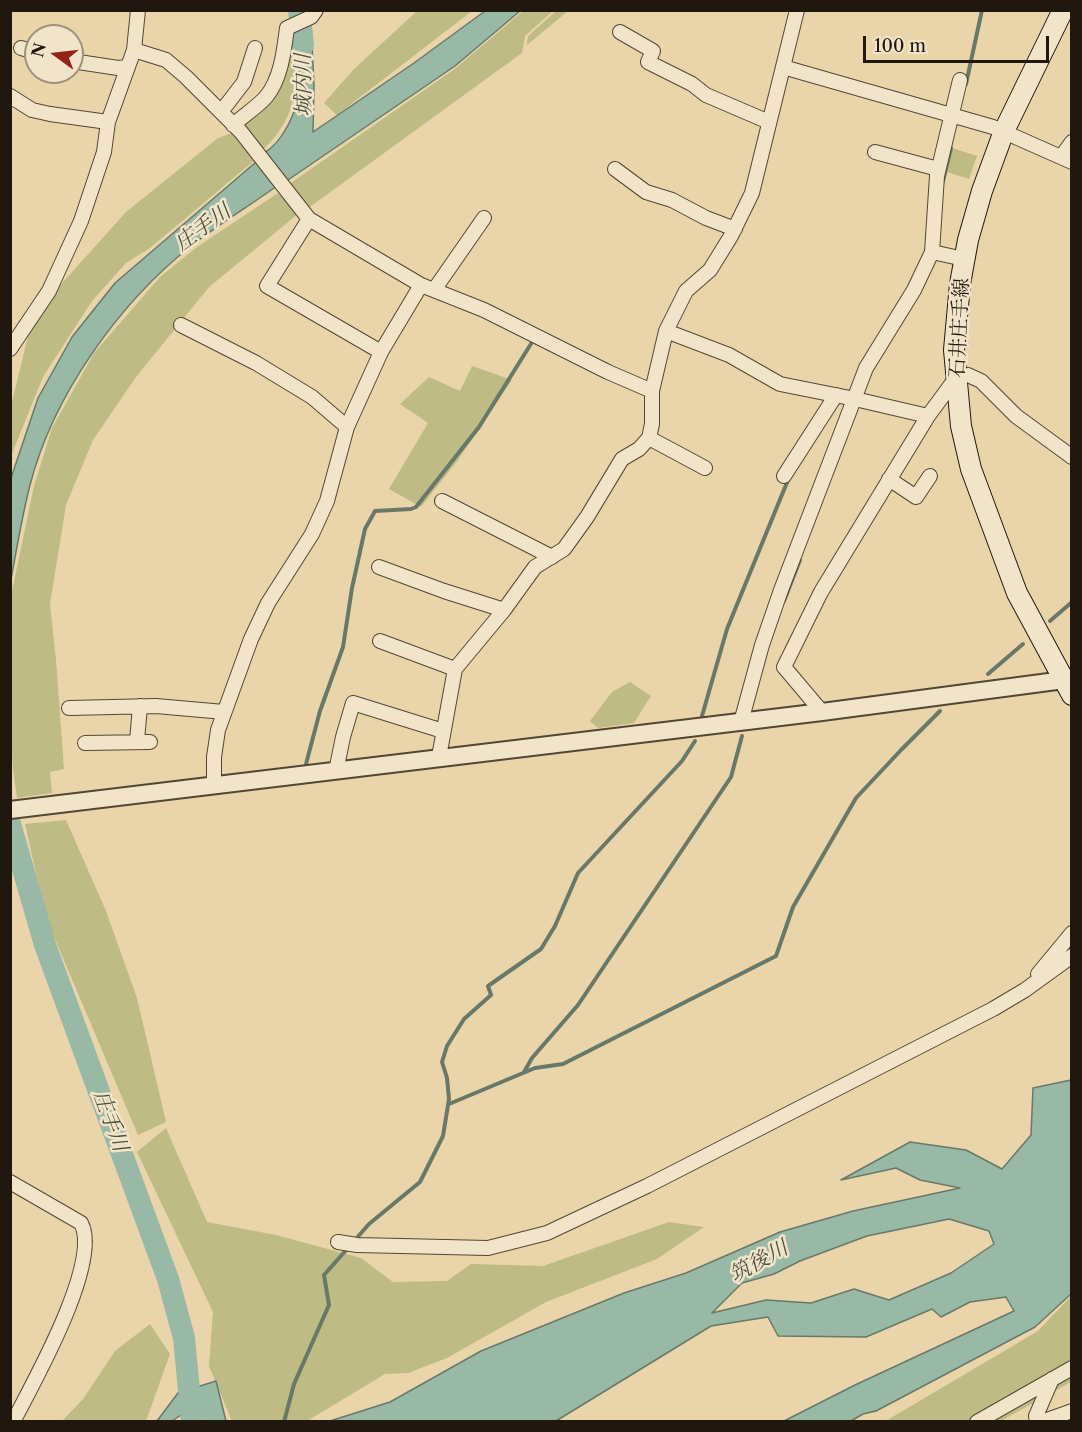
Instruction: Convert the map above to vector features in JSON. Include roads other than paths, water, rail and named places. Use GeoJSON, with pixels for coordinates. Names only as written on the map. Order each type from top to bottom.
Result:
{"type":"FeatureCollection","features":[{"type":"Feature","properties":{"kind":"main road","name":"石井庄手線"},"geometry":{"type":"LineString","coordinates":[[1063,10],[1004,131],[982,191],[964,259],[954,350],[961,426],[971,469],[1017,593],[1069,684]]}},
{"type":"Feature","properties":{"kind":"street"},"geometry":{"type":"LineString","coordinates":[[10,349],[48,291],[81,221],[104,152],[108,122],[134,50],[138,10]]}},
{"type":"Feature","properties":{"kind":"street"},"geometry":{"type":"LineString","coordinates":[[439,757],[454,669],[504,610],[535,567],[564,549],[587,517],[622,459],[639,449],[649,438],[652,424],[652,391],[666,331],[686,291],[710,270],[735,229],[752,193],[797,10]]}},
{"type":"Feature","properties":{"kind":"street"},"geometry":{"type":"LineString","coordinates":[[237,129],[266,97],[276,81],[287,28],[314,14]]}},
{"type":"Feature","properties":{"kind":"street"},"geometry":{"type":"LineString","coordinates":[[620,32],[653,51],[648,62],[692,84],[706,95],[769,122]]}},
{"type":"Feature","properties":{"kind":"street"},"geometry":{"type":"LineString","coordinates":[[221,112],[244,82],[255,48]]}},
{"type":"Feature","properties":{"kind":"street"},"geometry":{"type":"LineString","coordinates":[[134,50],[166,60],[186,77],[237,129],[297,207],[309,219],[427,287],[484,310],[608,372],[652,391]]}},
{"type":"Feature","properties":{"kind":"street"},"geometry":{"type":"LineString","coordinates":[[84,63],[118,68],[128,67]]}},
{"type":"Feature","properties":{"kind":"street"},"geometry":{"type":"LineString","coordinates":[[783,67],[1004,131],[1066,159],[1071,142]]}},
{"type":"Feature","properties":{"kind":"street"},"geometry":{"type":"LineString","coordinates":[[741,722],[765,653],[781,590],[866,368],[914,290],[932,252],[938,169],[960,80]]}},
{"type":"Feature","properties":{"kind":"street"},"geometry":{"type":"LineString","coordinates":[[10,96],[32,110],[108,122]]}},
{"type":"Feature","properties":{"kind":"street"},"geometry":{"type":"LineString","coordinates":[[875,152],[938,169]]}},
{"type":"Feature","properties":{"kind":"street"},"geometry":{"type":"LineString","coordinates":[[615,169],[646,192],[672,200],[706,218],[735,229]]}},
{"type":"Feature","properties":{"kind":"street"},"geometry":{"type":"LineString","coordinates":[[214,786],[214,757],[218,730],[251,639],[268,603],[312,534],[327,501],[347,427],[381,352],[427,287],[484,218]]}},
{"type":"Feature","properties":{"kind":"street"},"geometry":{"type":"LineString","coordinates":[[309,219],[267,286],[381,352]]}},
{"type":"Feature","properties":{"kind":"street"},"geometry":{"type":"LineString","coordinates":[[932,252],[964,259]]}},
{"type":"Feature","properties":{"kind":"street"},"geometry":{"type":"LineString","coordinates":[[181,325],[256,363],[312,397],[347,427]]}},
{"type":"Feature","properties":{"kind":"street"},"geometry":{"type":"LineString","coordinates":[[666,331],[729,355],[780,384],[928,416]]}},
{"type":"Feature","properties":{"kind":"street"},"geometry":{"type":"LineString","coordinates":[[784,667],[821,592],[928,416],[956,378],[968,375],[981,381],[1016,416],[1071,457]]}},
{"type":"Feature","properties":{"kind":"street"},"geometry":{"type":"LineString","coordinates":[[784,476],[836,395]]}},
{"type":"Feature","properties":{"kind":"street"},"geometry":{"type":"LineString","coordinates":[[649,438],[705,468]]}},
{"type":"Feature","properties":{"kind":"street"},"geometry":{"type":"LineString","coordinates":[[890,479],[916,497],[930,476]]}},
{"type":"Feature","properties":{"kind":"street"},"geometry":{"type":"LineString","coordinates":[[442,501],[552,557]]}},
{"type":"Feature","properties":{"kind":"street"},"geometry":{"type":"LineString","coordinates":[[379,567],[504,610]]}},
{"type":"Feature","properties":{"kind":"street"},"geometry":{"type":"LineString","coordinates":[[380,640],[454,669]]}},
{"type":"Feature","properties":{"kind":"street"},"geometry":{"type":"LineString","coordinates":[[765,653],[784,667],[822,712]]}},
{"type":"Feature","properties":{"kind":"street"},"geometry":{"type":"LineString","coordinates":[[10,810],[439,757],[1069,684]]}},
{"type":"Feature","properties":{"kind":"street"},"geometry":{"type":"LineString","coordinates":[[336,771],[353,703],[443,731]]}},
{"type":"Feature","properties":{"kind":"street"},"geometry":{"type":"LineString","coordinates":[[69,708],[140,706],[224,712]]}},
{"type":"Feature","properties":{"kind":"street"},"geometry":{"type":"LineString","coordinates":[[85,744],[144,742],[140,706]]}},
{"type":"Feature","properties":{"kind":"street"},"geometry":{"type":"LineString","coordinates":[[1025,990],[1071,933]]}},
{"type":"Feature","properties":{"kind":"street"},"geometry":{"type":"LineString","coordinates":[[338,1242],[357,1245],[488,1248],[547,1233],[771,1124],[993,1009],[1025,990],[1071,956]]}},
{"type":"Feature","properties":{"kind":"street"},"geometry":{"type":"LineString","coordinates":[[10,1182],[81,1222],[85,1231],[84,1252],[71,1301],[54,1341],[13,1422]]}},
{"type":"Feature","properties":{"kind":"street"},"geometry":{"type":"LineString","coordinates":[[977,1422],[1071,1368]]}},
{"type":"Feature","properties":{"kind":"street"},"geometry":{"type":"LineString","coordinates":[[1038,1420],[1052,1379]]}},
{"type":"Feature","properties":{"kind":"street"},"geometry":{"type":"LineString","coordinates":[[1038,1420],[1071,1411]]}},
{"type":"Feature","properties":{"kind":"water"},"geometry":{"type":"Polygon","coordinates":[[[485,11],[520,11],[455,66],[285,182],[264,153],[283,133],[296,106],[300,74],[295,28],[311,23],[314,86],[313,132],[485,11]]]}},
{"type":"Feature","properties":{"kind":"water"},"geometry":{"type":"Polygon","coordinates":[[[256,162],[277,186],[201,238],[164,269],[114,324],[72,386],[55,418],[30,485],[11,579],[11,478],[38,398],[72,337],[115,283],[256,162]]]}},
{"type":"Feature","properties":{"kind":"water","name":"筑後川"},"geometry":{"type":"Polygon","coordinates":[[[1071,1080],[1071,1294],[1035,1327],[876,1411],[863,1414],[851,1421],[784,1421],[855,1385],[1014,1311],[1006,1297],[970,1302],[941,1317],[932,1309],[866,1337],[778,1336],[768,1317],[711,1326],[556,1421],[330,1421],[390,1402],[481,1351],[624,1293],[686,1273],[780,1232],[853,1211],[960,1188],[920,1180],[896,1168],[841,1180],[910,1142],[966,1150],[1002,1169],[1031,1135],[1033,1088],[1071,1080]],[[949,1219],[867,1236],[800,1261],[774,1274],[742,1283],[712,1313],[766,1300],[811,1303],[854,1289],[889,1300],[951,1273],[994,1244],[989,1231],[949,1219]]]}},
{"type":"Feature","properties":{"kind":"water"},"geometry":{"type":"Polygon","coordinates":[[[216,1381],[226,1421],[187,1421],[184,1413],[172,1421],[157,1421],[178,1393],[216,1381]]]}},
{"type":"Feature","properties":{"kind":"waterway","name":"城内川"},"geometry":{"type":"LineString","coordinates":[[299,10],[303,45]]}},
{"type":"Feature","properties":{"kind":"waterway"},"geometry":{"type":"LineString","coordinates":[[966,84],[982,10]]}},
{"type":"Feature","properties":{"kind":"waterway"},"geometry":{"type":"LineString","coordinates":[[943,181],[951,148]]}},
{"type":"Feature","properties":{"kind":"waterway"},"geometry":{"type":"LineString","coordinates":[[306,764],[320,711],[343,647],[352,588],[365,529],[375,511],[416,507],[479,427],[534,339]]}},
{"type":"Feature","properties":{"kind":"waterway"},"geometry":{"type":"LineString","coordinates":[[702,716],[727,629],[788,480]]}},
{"type":"Feature","properties":{"kind":"waterway"},"geometry":{"type":"LineString","coordinates":[[784,601],[800,560]]}},
{"type":"Feature","properties":{"kind":"waterway"},"geometry":{"type":"LineString","coordinates":[[1050,621],[1072,602]]}},
{"type":"Feature","properties":{"kind":"waterway"},"geometry":{"type":"LineString","coordinates":[[988,674],[1023,644]]}},
{"type":"Feature","properties":{"kind":"waterway"},"geometry":{"type":"LineString","coordinates":[[449,1104],[535,1068],[563,1064],[776,956],[793,907],[856,798],[940,711]]}},
{"type":"Feature","properties":{"kind":"waterway"},"geometry":{"type":"LineString","coordinates":[[524,1072],[532,1058],[578,1005],[731,777],[742,736]]}},
{"type":"Feature","properties":{"kind":"waterway"},"geometry":{"type":"LineString","coordinates":[[355,1240],[369,1224],[420,1182],[443,1136],[449,1099],[447,1078],[442,1062],[447,1046],[464,1019],[491,995],[488,986],[541,949],[555,926],[578,873],[682,761],[695,741]]}},
{"type":"Feature","properties":{"kind":"waterway","name":"庄手川"},"geometry":{"type":"LineString","coordinates":[[10,824],[45,945],[168,1279],[184,1338],[192,1422]]}},
{"type":"Feature","properties":{"kind":"waterway"},"geometry":{"type":"LineString","coordinates":[[284,1422],[294,1384],[329,1305],[324,1275],[348,1248]]}}]}
